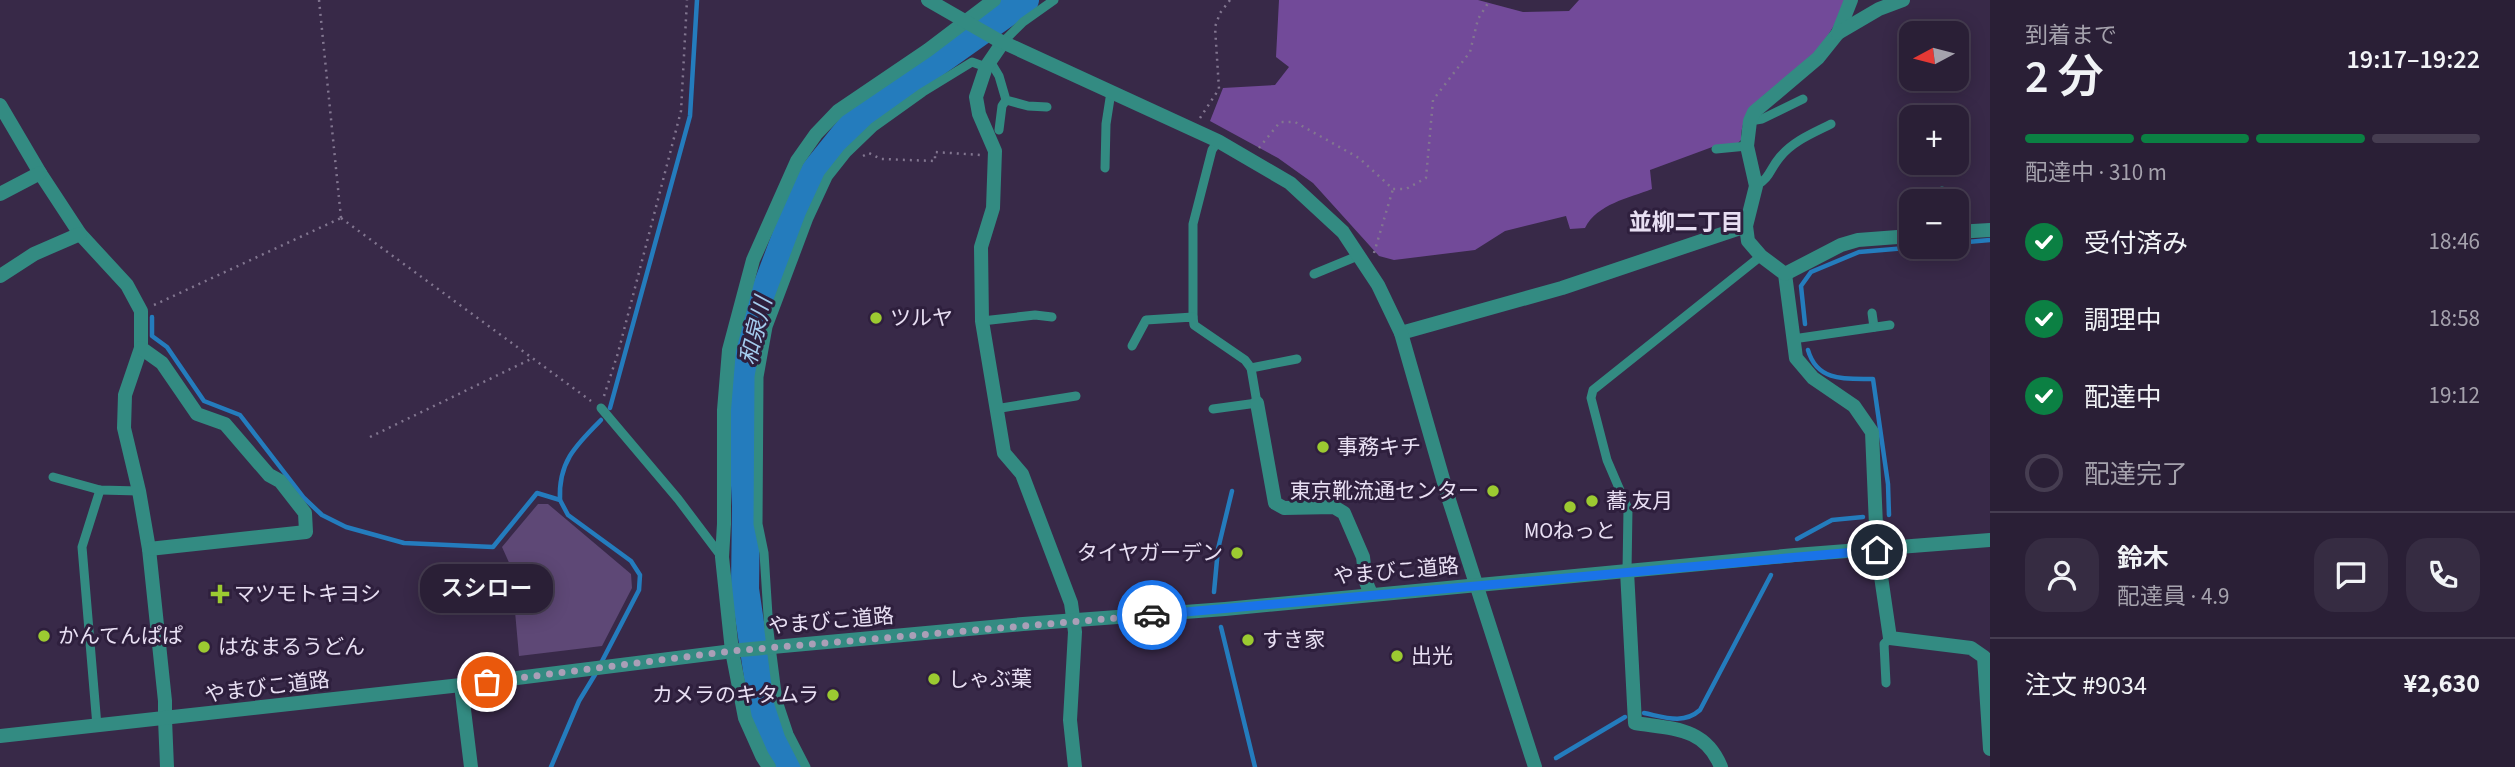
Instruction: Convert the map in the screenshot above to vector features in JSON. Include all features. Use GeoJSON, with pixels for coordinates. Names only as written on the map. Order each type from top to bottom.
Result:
{"type":"FeatureCollection","features":[{"type":"Feature","properties":{"kind":"street"},"geometry":{"type":"LineString","coordinates":[[928,0],[1000,40],[1218,141],[1290,183],[1366,256],[1401,333],[1449,500],[1477,584],[1990,540]]}},
{"type":"Feature","properties":{"kind":"street"},"geometry":{"type":"LineString","coordinates":[[769,767],[745,718],[722,557],[724,410],[729,350],[753,260],[797,161],[816,134],[838,111],[968,23],[994,0]]}},
{"type":"Feature","properties":{"kind":"street"},"geometry":{"type":"LineString","coordinates":[[1851,0],[1838,33],[1818,58],[1754,112],[1750,121],[1747,146],[1756,186],[1746,226],[1748,241],[1760,256],[1785,274],[1796,358],[1813,378],[1853,406],[1872,432],[1877,550],[1891,638],[1970,648],[1984,657],[1990,749]]}},
{"type":"Feature","properties":{"kind":"street"},"geometry":{"type":"LineString","coordinates":[[1838,33],[1879,9],[1903,0]]}},
{"type":"Feature","properties":{"kind":"street"},"geometry":{"type":"LineString","coordinates":[[1000,40],[976,97],[995,156],[993,208],[981,247],[982,321],[1004,453],[1022,474],[1071,603],[1075,621],[1070,720],[1075,767]]}},
{"type":"Feature","properties":{"kind":"street"},"geometry":{"type":"LineString","coordinates":[[0,105],[80,234],[127,285],[141,311],[141,348],[125,395],[124,428],[149,549],[166,701],[167,767]]}},
{"type":"Feature","properties":{"kind":"street"},"geometry":{"type":"LineString","coordinates":[[0,194],[40,173]]}},
{"type":"Feature","properties":{"kind":"street"},"geometry":{"type":"LineString","coordinates":[[1401,333],[1562,288],[1746,226]]}},
{"type":"Feature","properties":{"kind":"street"},"geometry":{"type":"LineString","coordinates":[[1969,231],[1990,230]]}},
{"type":"Feature","properties":{"kind":"street"},"geometry":{"type":"LineString","coordinates":[[0,276],[34,254],[80,234]]}},
{"type":"Feature","properties":{"kind":"street"},"geometry":{"type":"LineString","coordinates":[[1785,274],[1841,245],[1857,240],[1899,237]]}},
{"type":"Feature","properties":{"kind":"street"},"geometry":{"type":"LineString","coordinates":[[141,348],[162,363],[197,414],[225,424],[269,475],[280,481],[305,513],[306,532],[149,549]]}},
{"type":"Feature","properties":{"kind":"street"},"geometry":{"type":"LineString","coordinates":[[1257,403],[1275,503],[1284,508],[1334,507],[1344,513],[1363,557],[1366,582],[1371,594]]}},
{"type":"Feature","properties":{"kind":"street"},"geometry":{"type":"LineString","coordinates":[[1627,571],[1635,723],[1690,732],[1704,740],[1716,753],[1721,767]]}},
{"type":"Feature","properties":{"kind":"street","name":"やまびこ道路"},"geometry":{"type":"LineString","coordinates":[[0,736],[461,685],[737,651],[1477,584],[1535,767]]}},
{"type":"Feature","properties":{"kind":"street"},"geometry":{"type":"LineString","coordinates":[[461,685],[471,767]]}},
{"type":"Feature","properties":{"kind":"lane"},"geometry":{"type":"LineString","coordinates":[[1000,40],[1054,0]]}},
{"type":"Feature","properties":{"kind":"lane"},"geometry":{"type":"LineString","coordinates":[[806,767],[789,734],[778,701],[770,648],[764,553],[758,524],[759,377],[762,352],[773,315],[809,218],[828,177],[847,153],[874,127],[972,62],[988,64],[999,76],[1006,100],[1002,106],[999,130]]}},
{"type":"Feature","properties":{"kind":"lane"},"geometry":{"type":"LineString","coordinates":[[1105,168],[1106,124],[1111,92]]}},
{"type":"Feature","properties":{"kind":"lane"},"geometry":{"type":"LineString","coordinates":[[1750,121],[1762,119],[1803,99]]}},
{"type":"Feature","properties":{"kind":"lane"},"geometry":{"type":"LineString","coordinates":[[1006,100],[1028,106],[1047,107]]}},
{"type":"Feature","properties":{"kind":"lane"},"geometry":{"type":"LineString","coordinates":[[1756,186],[1768,179],[1781,156],[1799,140],[1831,124]]}},
{"type":"Feature","properties":{"kind":"lane"},"geometry":{"type":"LineString","coordinates":[[1213,409],[1257,403],[1251,368],[1245,360],[1194,325],[1193,224],[1212,150],[1218,141]]}},
{"type":"Feature","properties":{"kind":"lane"},"geometry":{"type":"LineString","coordinates":[[1716,149],[1747,146]]}},
{"type":"Feature","properties":{"kind":"lane"},"geometry":{"type":"LineString","coordinates":[[1314,274],[1366,256]]}},
{"type":"Feature","properties":{"kind":"lane"},"geometry":{"type":"LineString","coordinates":[[1627,571],[1628,509],[1607,460],[1591,398],[1593,390],[1760,256]]}},
{"type":"Feature","properties":{"kind":"lane"},"geometry":{"type":"LineString","coordinates":[[1872,313],[1874,327]]}},
{"type":"Feature","properties":{"kind":"lane"},"geometry":{"type":"LineString","coordinates":[[982,321],[1035,315],[1052,317]]}},
{"type":"Feature","properties":{"kind":"lane"},"geometry":{"type":"LineString","coordinates":[[1132,346],[1146,320],[1193,317]]}},
{"type":"Feature","properties":{"kind":"lane"},"geometry":{"type":"LineString","coordinates":[[1793,339],[1890,325]]}},
{"type":"Feature","properties":{"kind":"lane"},"geometry":{"type":"LineString","coordinates":[[1251,368],[1297,359]]}},
{"type":"Feature","properties":{"kind":"lane"},"geometry":{"type":"LineString","coordinates":[[995,409],[1076,396]]}},
{"type":"Feature","properties":{"kind":"lane"},"geometry":{"type":"LineString","coordinates":[[601,408],[678,499],[722,557]]}},
{"type":"Feature","properties":{"kind":"lane"},"geometry":{"type":"LineString","coordinates":[[53,477],[100,490],[139,491]]}},
{"type":"Feature","properties":{"kind":"lane"},"geometry":{"type":"LineString","coordinates":[[97,726],[82,547],[100,490]]}},
{"type":"Feature","properties":{"kind":"lane"},"geometry":{"type":"LineString","coordinates":[[1886,683],[1884,644],[1891,638]]}},
{"type":"Feature","properties":{"kind":"path"},"geometry":{"type":"LineString","coordinates":[[319,0],[341,218],[601,408],[618,353],[681,111],[687,0]]}},
{"type":"Feature","properties":{"kind":"path"},"geometry":{"type":"LineString","coordinates":[[1191,128],[1219,89],[1215,27],[1220,13],[1230,0]]}},
{"type":"Feature","properties":{"kind":"path"},"geometry":{"type":"LineString","coordinates":[[1258,149],[1280,122],[1295,122],[1359,158],[1393,189],[1406,189],[1426,178],[1433,100],[1470,52],[1478,19],[1490,0]]}},
{"type":"Feature","properties":{"kind":"path"},"geometry":{"type":"LineString","coordinates":[[859,158],[869,153],[881,159],[935,161],[935,152],[995,156]]}},
{"type":"Feature","properties":{"kind":"path"},"geometry":{"type":"LineString","coordinates":[[1366,256],[1393,189]]}},
{"type":"Feature","properties":{"kind":"path"},"geometry":{"type":"LineString","coordinates":[[141,311],[341,218]]}},
{"type":"Feature","properties":{"kind":"path"},"geometry":{"type":"LineString","coordinates":[[370,437],[533,358]]}},
{"type":"Feature","properties":{"kind":"shaded area"},"geometry":{"type":"Polygon","coordinates":[[[1279,0],[1478,0],[1523,12],[1569,11],[1579,0],[1845,0],[1834,26],[1817,50],[1794,73],[1754,105],[1747,115],[1741,140],[1737,144],[1715,146],[1650,170],[1652,189],[1605,207],[1585,228],[1570,229],[1566,216],[1505,231],[1475,250],[1394,260],[1379,256],[1313,183],[1278,158],[1210,121],[1223,88],[1275,85],[1289,67],[1276,57],[1279,0]]]}},
{"type":"Feature","properties":{"kind":"shaded area"},"geometry":{"type":"Polygon","coordinates":[[[538,504],[548,504],[631,574],[632,588],[602,646],[519,656],[511,567],[502,547],[538,504]]]}},
{"type":"Feature","properties":{"kind":"waterway"},"geometry":{"type":"LineString","coordinates":[[610,408],[690,116],[697,0]]}},
{"type":"Feature","properties":{"kind":"waterway","name":"和泉川"},"geometry":{"type":"LineString","coordinates":[[789,767],[771,735],[762,704],[745,589],[746,506],[741,401],[746,355],[754,321],[800,199],[815,171],[857,119],[1025,0]]}},
{"type":"Feature","properties":{"kind":"waterway"},"geometry":{"type":"LineString","coordinates":[[1969,242],[1990,240]]}},
{"type":"Feature","properties":{"kind":"waterway"},"geometry":{"type":"LineString","coordinates":[[1805,324],[1801,286],[1811,272],[1859,252],[1899,249]]}},
{"type":"Feature","properties":{"kind":"waterway"},"geometry":{"type":"LineString","coordinates":[[152,317],[152,336],[167,347],[204,401],[240,415],[304,498],[322,515],[346,527],[404,543],[493,547],[537,493],[560,500],[568,515],[631,561],[640,575],[639,590],[600,665]]}},
{"type":"Feature","properties":{"kind":"waterway"},"geometry":{"type":"LineString","coordinates":[[1808,350],[1812,360],[1825,373],[1834,377],[1873,379],[1888,484],[1889,515]]}},
{"type":"Feature","properties":{"kind":"waterway"},"geometry":{"type":"LineString","coordinates":[[560,500],[562,475],[570,455],[601,420]]}},
{"type":"Feature","properties":{"kind":"waterway"},"geometry":{"type":"LineString","coordinates":[[1214,592],[1218,549],[1232,491]]}},
{"type":"Feature","properties":{"kind":"waterway"},"geometry":{"type":"LineString","coordinates":[[1797,539],[1832,520],[1863,517]]}},
{"type":"Feature","properties":{"kind":"waterway"},"geometry":{"type":"LineString","coordinates":[[1644,713],[1680,719],[1700,710],[1771,575]]}},
{"type":"Feature","properties":{"kind":"waterway"},"geometry":{"type":"LineString","coordinates":[[1221,627],[1255,767]]}},
{"type":"Feature","properties":{"kind":"waterway"},"geometry":{"type":"LineString","coordinates":[[551,767],[579,701],[596,673]]}},
{"type":"Feature","properties":{"kind":"waterway"},"geometry":{"type":"LineString","coordinates":[[1556,758],[1625,717]]}},
{"type":"Feature","properties":{"kind":"way so far"},"geometry":{"type":"LineString","coordinates":[[487,682],[732,651],[1152,615]]}},
{"type":"Feature","properties":{"kind":"place","name":"ツルヤ"},"geometry":{"type":"Point","coordinates":[876,318]}},
{"type":"Feature","properties":{"kind":"place","name":"事務キチ"},"geometry":{"type":"Point","coordinates":[1323,447]}},
{"type":"Feature","properties":{"kind":"place","name":"東京靴流通センター"},"geometry":{"type":"Point","coordinates":[1493,491]}},
{"type":"Feature","properties":{"kind":"place","name":"蕎 友月"},"geometry":{"type":"Point","coordinates":[1592,501]}},
{"type":"Feature","properties":{"kind":"place","name":"MOねっと"},"geometry":{"type":"Point","coordinates":[1570,507]}},
{"type":"Feature","properties":{"kind":"place","name":"タイヤガーデン"},"geometry":{"type":"Point","coordinates":[1237,553]}},
{"type":"Feature","properties":{"kind":"place","name":"マツモトキヨシ"},"geometry":{"type":"Point","coordinates":[220,594]}},
{"type":"Feature","properties":{"kind":"place","name":"かんてんぱぱ"},"geometry":{"type":"Point","coordinates":[44,636]}},
{"type":"Feature","properties":{"kind":"place","name":"すき家"},"geometry":{"type":"Point","coordinates":[1248,640]}},
{"type":"Feature","properties":{"kind":"place","name":"はなまるうどん"},"geometry":{"type":"Point","coordinates":[204,647]}},
{"type":"Feature","properties":{"kind":"place","name":"出光"},"geometry":{"type":"Point","coordinates":[1397,656]}},
{"type":"Feature","properties":{"kind":"place","name":"しゃぶ葉"},"geometry":{"type":"Point","coordinates":[934,679]}},
{"type":"Feature","properties":{"kind":"place","name":"スシロー"},"geometry":{"type":"Point","coordinates":[487,682]}},
{"type":"Feature","properties":{"kind":"place","name":"カメラのキタムラ"},"geometry":{"type":"Point","coordinates":[833,695]}},
{"type":"Feature","properties":{"kind":"district","name":"並柳二丁目"},"geometry":{"type":"Point","coordinates":[1686,222]}},
{"type":"Feature","properties":{"kind":"route"},"geometry":{"type":"LineString","coordinates":[[1152,615],[1795,555],[1877,550]]}}]}
